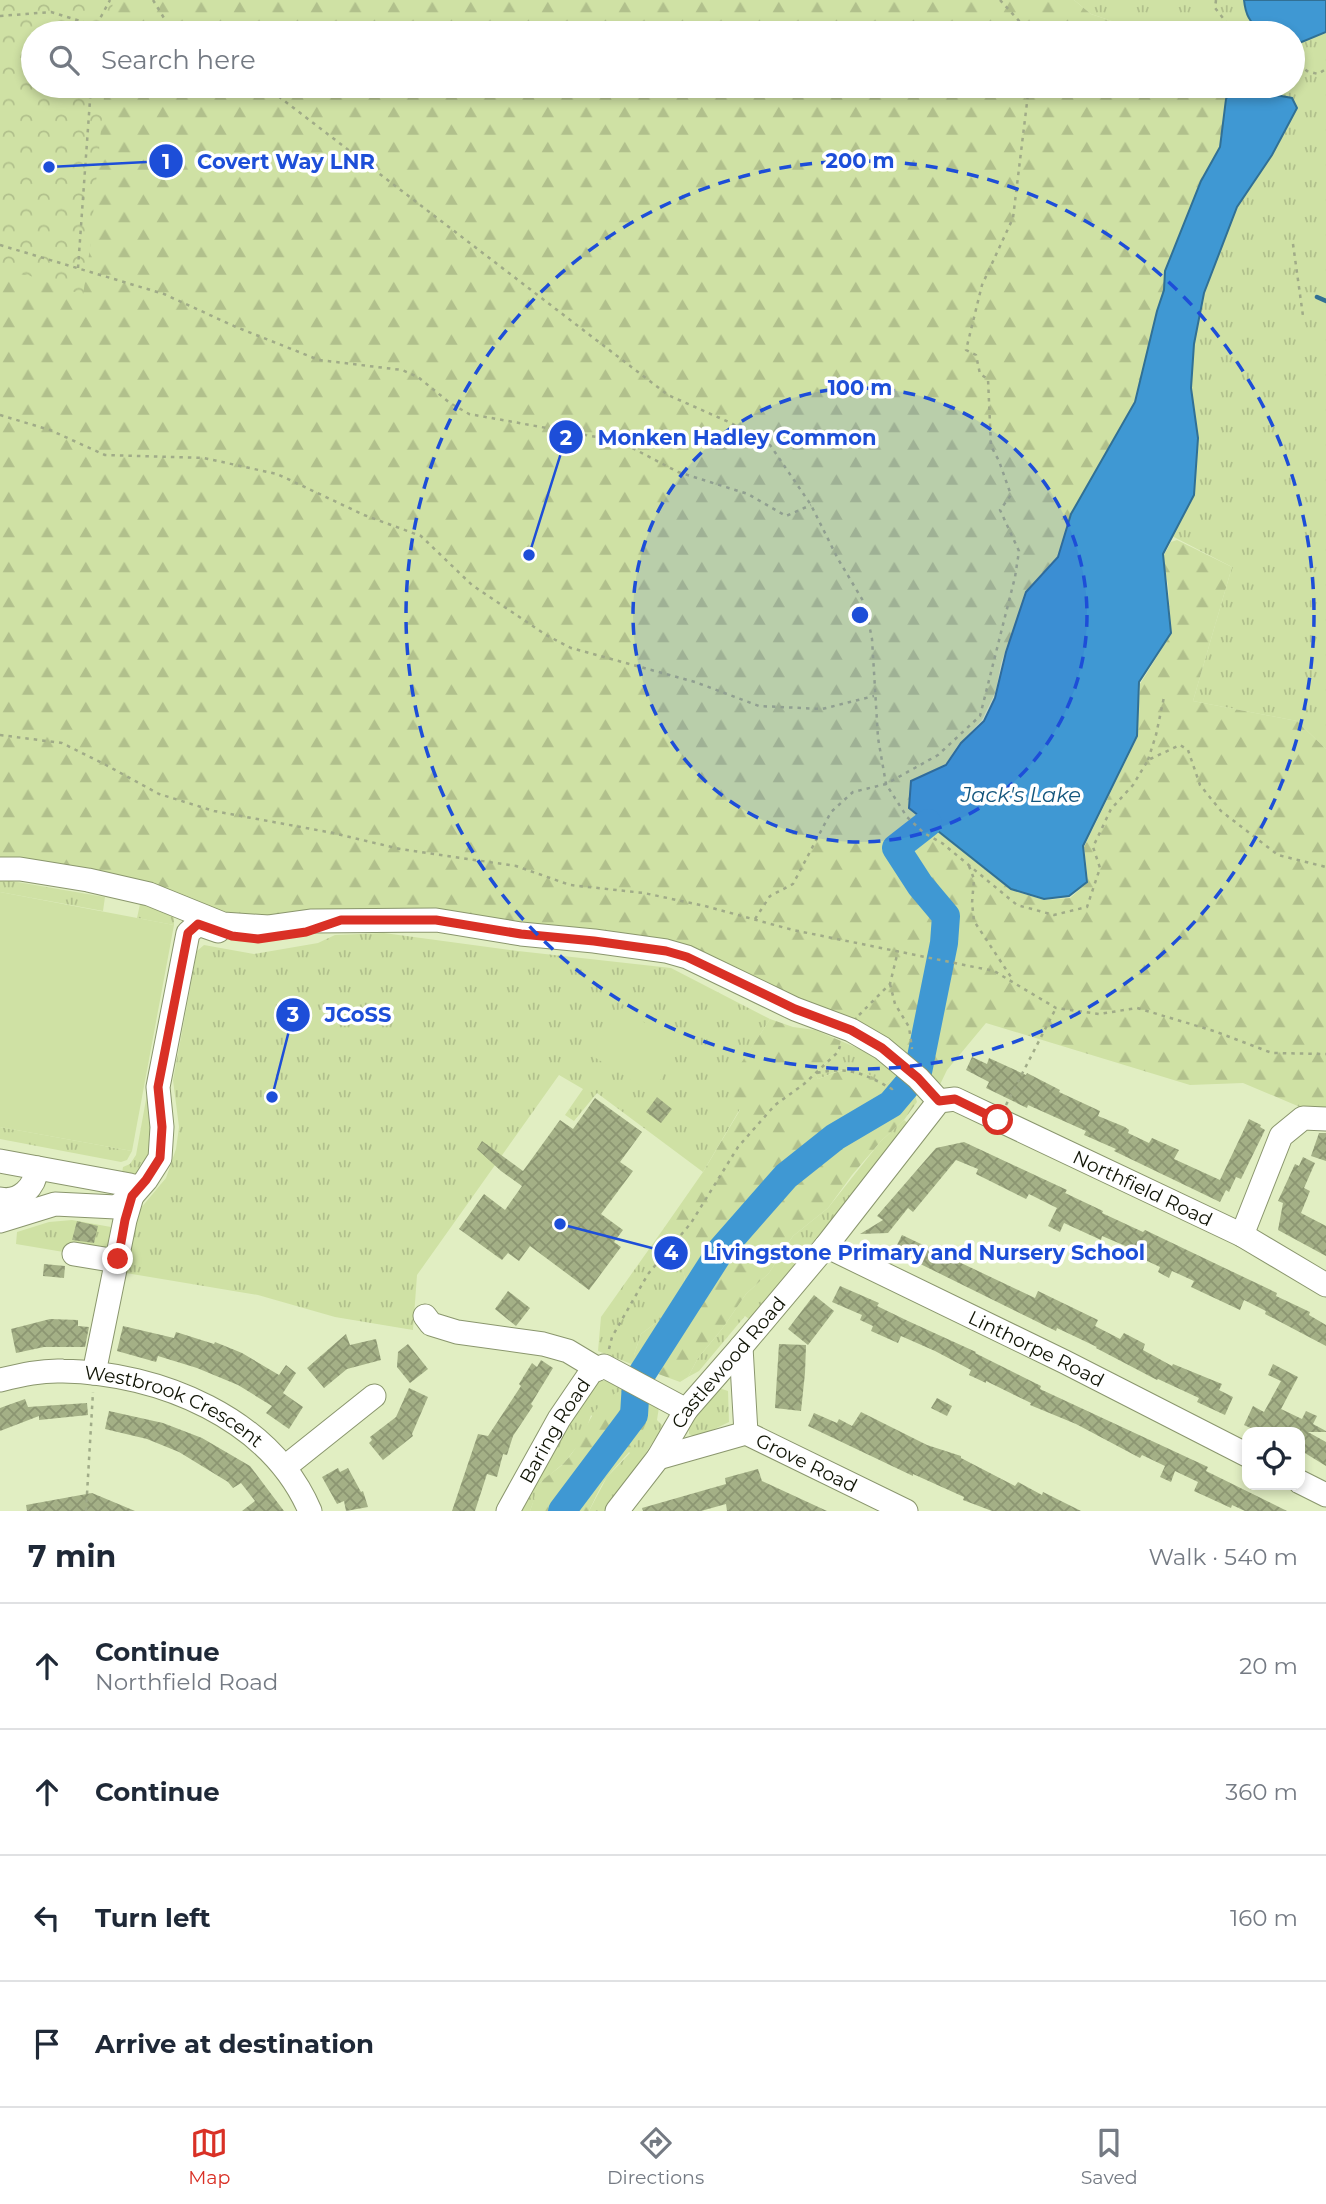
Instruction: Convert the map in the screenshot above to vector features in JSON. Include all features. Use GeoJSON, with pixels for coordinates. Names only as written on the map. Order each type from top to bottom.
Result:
{"type":"FeatureCollection","features":[{"type":"Feature","properties":{"kind":"street"},"geometry":{"type":"LineString","coordinates":[[0,869],[20,869],[88,880],[149,894],[223,923],[269,927],[312,921],[436,920],[521,934],[666,951],[687,957],[795,1009],[851,1030],[882,1048],[947,1100]]}},
{"type":"Feature","properties":{"kind":"street"},"geometry":{"type":"LineString","coordinates":[[0,1221],[55,1204],[116,1206],[132,1196],[146,1180],[160,1158],[162,1127],[158,1087],[188,933],[198,924],[232,936],[258,939],[306,932],[341,920]]}},
{"type":"Feature","properties":{"kind":"street","name":"Northfield Road"},"geometry":{"type":"LineString","coordinates":[[947,1100],[998,1120],[1242,1235],[1326,1285]]}},
{"type":"Feature","properties":{"kind":"street","name":"Castlewood Road"},"geometry":{"type":"LineString","coordinates":[[617,1511],[657,1458],[686,1410],[947,1100]]}},
{"type":"Feature","properties":{"kind":"street"},"geometry":{"type":"LineString","coordinates":[[1242,1235],[1281,1136],[1303,1118],[1326,1119]]}},
{"type":"Feature","properties":{"kind":"street"},"geometry":{"type":"LineString","coordinates":[[0,1161],[130,1185],[132,1196],[94,1373]]}},
{"type":"Feature","properties":{"kind":"street"},"geometry":{"type":"LineString","coordinates":[[0,1199],[9,1201],[27,1193],[37,1176],[37,1168]]}},
{"type":"Feature","properties":{"kind":"street","name":"Linthorpe Road"},"geometry":{"type":"LineString","coordinates":[[826,1246],[1065,1362],[1242,1452]]}},
{"type":"Feature","properties":{"kind":"street"},"geometry":{"type":"LineString","coordinates":[[74,1254],[117,1261]]}},
{"type":"Feature","properties":{"kind":"street"},"geometry":{"type":"LineString","coordinates":[[425,1316],[431,1324],[457,1332],[530,1342],[568,1351],[607,1370]]}},
{"type":"Feature","properties":{"kind":"street","name":"Grove Road"},"geometry":{"type":"LineString","coordinates":[[741,1347],[746,1433]]}},
{"type":"Feature","properties":{"kind":"street","name":"Westbrook Crescent"},"geometry":{"type":"LineString","coordinates":[[0,1380],[61,1370],[94,1373],[163,1388],[188,1398],[260,1440],[285,1467],[302,1491],[310,1511]]}},
{"type":"Feature","properties":{"kind":"street","name":"Baring Road"},"geometry":{"type":"LineString","coordinates":[[508,1511],[559,1419],[591,1372],[607,1370],[686,1410]]}},
{"type":"Feature","properties":{"kind":"street"},"geometry":{"type":"LineString","coordinates":[[285,1467],[374,1396]]}},
{"type":"Feature","properties":{"kind":"street","name":"Grove Road"},"geometry":{"type":"LineString","coordinates":[[657,1458],[746,1433],[906,1511]]}},
{"type":"Feature","properties":{"kind":"street"},"geometry":{"type":"LineString","coordinates":[[1305,1485],[1326,1496]]}},
{"type":"Feature","properties":{"kind":"path"},"geometry":{"type":"LineString","coordinates":[[99,21],[110,0]]}},
{"type":"Feature","properties":{"kind":"path"},"geometry":{"type":"LineString","coordinates":[[153,0],[166,21]]}},
{"type":"Feature","properties":{"kind":"path"},"geometry":{"type":"LineString","coordinates":[[999,0],[1019,21]]}},
{"type":"Feature","properties":{"kind":"path"},"geometry":{"type":"LineString","coordinates":[[1216,0],[1215,8],[1225,21]]}},
{"type":"Feature","properties":{"kind":"path"},"geometry":{"type":"LineString","coordinates":[[0,16],[51,12],[80,21]]}},
{"type":"Feature","properties":{"kind":"path"},"geometry":{"type":"LineString","coordinates":[[1305,69],[1318,74],[1326,69]]}},
{"type":"Feature","properties":{"kind":"path"},"geometry":{"type":"LineString","coordinates":[[78,268],[90,98]]}},
{"type":"Feature","properties":{"kind":"path"},"geometry":{"type":"LineString","coordinates":[[281,98],[668,395],[770,445],[811,505],[838,559],[865,604],[872,639],[878,738],[886,783],[907,817],[916,826],[942,843],[1017,905],[1054,915],[1087,907],[1100,869],[1093,847],[1111,808],[1133,785],[1148,760],[1164,697]]}},
{"type":"Feature","properties":{"kind":"path"},"geometry":{"type":"LineString","coordinates":[[755,919],[770,896],[793,884],[831,812],[853,792],[886,783],[938,755],[980,716],[1019,551],[1000,510],[1011,495],[991,446],[988,379],[980,374],[976,355],[966,350],[982,285],[1013,218],[1028,98]]}},
{"type":"Feature","properties":{"kind":"path"},"geometry":{"type":"LineString","coordinates":[[1293,244],[1303,316]]}},
{"type":"Feature","properties":{"kind":"path"},"geometry":{"type":"LineString","coordinates":[[0,245],[164,294],[318,360],[402,370],[418,377],[468,414],[619,442],[678,472],[748,494],[786,516],[811,505]]}},
{"type":"Feature","properties":{"kind":"path"},"geometry":{"type":"LineString","coordinates":[[0,415],[50,430],[106,455],[204,458],[277,474],[364,515],[421,536],[472,585],[546,635],[571,648],[695,682],[759,706],[822,709],[875,696]]}},
{"type":"Feature","properties":{"kind":"path"},"geometry":{"type":"LineString","coordinates":[[0,734],[62,743],[159,794],[214,811],[400,849],[516,866],[570,885],[644,893],[793,930],[994,971],[1056,1008],[1099,1014],[1137,1008],[1214,1031],[1272,1053],[1326,1054]]}},
{"type":"Feature","properties":{"kind":"path"},"geometry":{"type":"LineString","coordinates":[[1148,760],[1180,745],[1188,750],[1200,785],[1221,811],[1278,855],[1326,866]]}},
{"type":"Feature","properties":{"kind":"path"},"geometry":{"type":"LineString","coordinates":[[967,864],[974,879],[974,921],[1014,982]]}},
{"type":"Feature","properties":{"kind":"path"},"geometry":{"type":"LineString","coordinates":[[607,1370],[612,1337],[648,1275],[691,1223],[738,1147],[775,1105],[804,1084],[838,1052],[846,1029],[890,984],[898,951]]}},
{"type":"Feature","properties":{"kind":"path"},"geometry":{"type":"LineString","coordinates":[[998,1120],[1056,1008]]}},
{"type":"Feature","properties":{"kind":"path"},"geometry":{"type":"LineString","coordinates":[[86,1511],[94,1373]]}},
{"type":"Feature","properties":{"kind":"green space"},"geometry":{"type":"Polygon","coordinates":[[[0,0],[1074,0],[1091,14],[1112,21],[21,21],[21,98],[1227,98],[1220,147],[1201,181],[1165,271],[1164,290],[1135,402],[1072,514],[1058,556],[1029,588],[1001,663],[996,691],[982,720],[958,745],[945,765],[911,781],[910,809],[1011,890],[1045,900],[1070,898],[1088,882],[1084,847],[1137,738],[1140,684],[1171,634],[1164,555],[1171,542],[1177,540],[1232,567],[1193,701],[1297,721],[1326,749],[1326,1112],[1300,1107],[1243,1083],[1190,1085],[986,1023],[947,1070],[935,1095],[920,1079],[678,946],[434,915],[242,921],[0,858],[0,0]]]}},
{"type":"Feature","properties":{"kind":"green space"},"geometry":{"type":"Polygon","coordinates":[[[0,0],[113,0],[111,21],[21,21],[21,98],[104,98],[83,295],[0,265],[0,0]]]}},
{"type":"Feature","properties":{"kind":"green space"},"geometry":{"type":"Polygon","coordinates":[[[1074,0],[1326,0],[1326,749],[1297,721],[1193,701],[1232,567],[1172,536],[1153,513],[1083,493],[1157,311],[1201,181],[1220,147],[1226,99],[1305,98],[1305,21],[1112,21],[1091,14],[1074,0]]]}},
{"type":"Feature","properties":{"kind":"green space"},"geometry":{"type":"Polygon","coordinates":[[[0,879],[105,897],[103,911],[0,892],[0,879]]]}},
{"type":"Feature","properties":{"kind":"green space"},"geometry":{"type":"Polygon","coordinates":[[[0,892],[174,925],[132,1151],[0,1127],[0,892]]]}},
{"type":"Feature","properties":{"kind":"green space"},"geometry":{"type":"Polygon","coordinates":[[[140,904],[171,914],[174,925],[137,918],[140,904]]]}},
{"type":"Feature","properties":{"kind":"green space"},"geometry":{"type":"Polygon","coordinates":[[[384,933],[671,968],[770,1019],[727,1086],[740,1109],[703,1172],[597,1093],[574,1121],[565,1115],[583,1089],[559,1075],[417,1275],[413,1330],[335,1317],[258,1295],[126,1273],[135,1215],[166,1178],[176,1149],[179,1127],[173,1080],[197,951],[204,945],[254,954],[318,943],[335,935],[384,933]]]}},
{"type":"Feature","properties":{"kind":"green space"},"geometry":{"type":"Polygon","coordinates":[[[621,1008],[682,1046],[652,1093],[591,1055],[621,1008]]]}},
{"type":"Feature","properties":{"kind":"green space"},"geometry":{"type":"Polygon","coordinates":[[[770,1019],[793,1027],[815,1030],[841,1041],[838,1052],[815,1073],[818,1079],[846,1070],[867,1073],[885,1084],[897,1076],[914,1092],[917,1102],[904,1120],[881,1141],[852,1175],[828,1208],[793,1236],[769,1273],[746,1294],[698,1358],[688,1377],[680,1382],[634,1365],[634,1355],[641,1334],[687,1295],[680,1248],[664,1228],[703,1172],[740,1110],[726,1086],[770,1019]]]}},
{"type":"Feature","properties":{"kind":"green space"},"geometry":{"type":"Polygon","coordinates":[[[841,1041],[876,1056],[897,1076],[885,1084],[859,1071],[846,1070],[818,1079],[815,1073],[838,1052],[841,1041]]]}},
{"type":"Feature","properties":{"kind":"green space"},"geometry":{"type":"Polygon","coordinates":[[[153,1090],[157,1130],[141,1178],[121,1179],[123,1167],[130,1164],[136,1155],[147,1094],[153,1090]]]}},
{"type":"Feature","properties":{"kind":"green space"},"geometry":{"type":"Polygon","coordinates":[[[904,1120],[910,1125],[749,1319],[745,1316],[699,1371],[688,1377],[698,1358],[746,1294],[769,1273],[793,1236],[828,1208],[881,1141],[904,1120]]]}},
{"type":"Feature","properties":{"kind":"green space"},"geometry":{"type":"Polygon","coordinates":[[[0,1127],[132,1151],[127,1160],[121,1162],[0,1139],[0,1127]]]}},
{"type":"Feature","properties":{"kind":"green space"},"geometry":{"type":"Polygon","coordinates":[[[72,1220],[111,1227],[105,1259],[16,1244],[17,1232],[49,1222],[72,1220]]]}},
{"type":"Feature","properties":{"kind":"green space"},"geometry":{"type":"Polygon","coordinates":[[[664,1228],[680,1248],[687,1295],[641,1334],[634,1355],[634,1365],[598,1351],[601,1317],[664,1228]]]}},
{"type":"Feature","properties":{"kind":"green space"},"geometry":{"type":"Polygon","coordinates":[[[599,1381],[613,1381],[659,1407],[657,1420],[663,1426],[609,1511],[589,1511],[607,1477],[630,1453],[591,1415],[583,1439],[564,1463],[540,1483],[530,1511],[514,1511],[587,1388],[599,1381]]]}},
{"type":"Feature","properties":{"kind":"green space"},"geometry":{"type":"Polygon","coordinates":[[[719,1388],[728,1391],[729,1422],[696,1438],[689,1434],[689,1427],[719,1388]]]}},
{"type":"Feature","properties":{"kind":"green space"},"geometry":{"type":"Polygon","coordinates":[[[620,1391],[641,1406],[647,1420],[635,1444],[602,1484],[589,1511],[530,1511],[541,1482],[572,1453],[593,1414],[608,1398],[620,1391]]]}},
{"type":"Feature","properties":{"kind":"water"},"geometry":{"type":"Polygon","coordinates":[[[1244,0],[1326,0],[1326,32],[1305,41],[1305,21],[1251,21],[1244,0]]]}},
{"type":"Feature","properties":{"kind":"water","name":"Jack's Lake"},"geometry":{"type":"Polygon","coordinates":[[[1292,98],[1297,108],[1272,155],[1237,207],[1204,293],[1194,344],[1191,388],[1198,438],[1194,495],[1163,554],[1171,633],[1139,682],[1137,736],[1083,846],[1087,882],[1069,896],[1044,899],[1011,889],[909,808],[911,781],[946,765],[961,743],[984,721],[995,698],[1006,652],[1026,592],[1058,557],[1071,514],[1135,402],[1164,290],[1165,271],[1201,181],[1220,147],[1226,99],[1292,98]]]}},
{"type":"Feature","properties":{"kind":"building"},"geometry":{"type":"Polygon","coordinates":[[[972,1057],[987,1064],[989,1058],[1026,1075],[1027,1073],[1100,1111],[1098,1116],[1125,1127],[1129,1130],[1128,1133],[1149,1143],[1152,1138],[1179,1150],[1174,1159],[1220,1180],[1249,1119],[1265,1130],[1241,1179],[1236,1177],[1229,1192],[1226,1190],[1220,1202],[1114,1151],[1116,1149],[1084,1135],[1086,1131],[1028,1105],[1027,1108],[986,1088],[989,1082],[966,1070],[972,1057]]]}},
{"type":"Feature","properties":{"kind":"building"},"geometry":{"type":"Polygon","coordinates":[[[657,1097],[672,1109],[661,1123],[646,1112],[657,1097]]]}},
{"type":"Feature","properties":{"kind":"building"},"geometry":{"type":"Polygon","coordinates":[[[595,1098],[642,1132],[620,1162],[633,1171],[601,1214],[623,1230],[614,1242],[621,1247],[589,1290],[530,1246],[519,1261],[508,1253],[502,1260],[459,1229],[484,1194],[505,1210],[522,1186],[477,1149],[482,1141],[523,1171],[560,1120],[573,1129],[595,1098]]]}},
{"type":"Feature","properties":{"kind":"building"},"geometry":{"type":"Polygon","coordinates":[[[1319,1133],[1326,1133],[1326,1161],[1311,1156],[1319,1133]]]}},
{"type":"Feature","properties":{"kind":"building"},"geometry":{"type":"Polygon","coordinates":[[[964,1142],[1067,1190],[1065,1193],[1103,1211],[1102,1213],[1143,1232],[1145,1230],[1277,1293],[1276,1296],[1310,1312],[1309,1315],[1326,1325],[1326,1346],[1244,1300],[1240,1310],[1191,1287],[1194,1281],[1172,1271],[1169,1278],[1158,1272],[1160,1267],[1126,1251],[1128,1247],[1102,1236],[1101,1240],[1064,1223],[1060,1232],[1048,1226],[1057,1208],[1029,1194],[1026,1199],[976,1174],[978,1169],[956,1160],[913,1212],[908,1208],[888,1233],[860,1234],[883,1220],[877,1216],[936,1148],[964,1142]]]}},
{"type":"Feature","properties":{"kind":"building"},"geometry":{"type":"Polygon","coordinates":[[[1303,1157],[1315,1163],[1304,1188],[1310,1191],[1301,1213],[1326,1226],[1326,1256],[1278,1230],[1283,1203],[1278,1201],[1295,1164],[1299,1166],[1303,1157]]]}},
{"type":"Feature","properties":{"kind":"building"},"geometry":{"type":"Polygon","coordinates":[[[77,1221],[98,1226],[94,1243],[72,1240],[77,1221]]]}},
{"type":"Feature","properties":{"kind":"building"},"geometry":{"type":"Polygon","coordinates":[[[902,1235],[1035,1298],[1038,1291],[1098,1320],[1095,1326],[1120,1339],[1124,1333],[1145,1344],[1143,1350],[1172,1366],[1173,1364],[1222,1384],[1219,1390],[1233,1397],[1225,1415],[1197,1402],[1199,1398],[1157,1380],[1097,1347],[1057,1328],[1056,1331],[894,1251],[902,1235]]]}},
{"type":"Feature","properties":{"kind":"building"},"geometry":{"type":"Polygon","coordinates":[[[44,1264],[65,1266],[64,1278],[43,1276],[44,1264]]]}},
{"type":"Feature","properties":{"kind":"building"},"geometry":{"type":"Polygon","coordinates":[[[840,1286],[879,1303],[877,1306],[976,1352],[1041,1386],[1040,1389],[1208,1467],[1206,1471],[1287,1511],[1245,1511],[1232,1505],[1231,1508],[1194,1491],[1198,1482],[1175,1471],[1171,1482],[1160,1477],[1165,1466],[1142,1455],[1140,1458],[1076,1424],[969,1375],[971,1370],[935,1351],[901,1336],[898,1343],[871,1331],[873,1326],[860,1320],[862,1315],[832,1302],[840,1286]]]}},
{"type":"Feature","properties":{"kind":"building"},"geometry":{"type":"Polygon","coordinates":[[[508,1291],[530,1308],[516,1326],[495,1309],[508,1291]]]}},
{"type":"Feature","properties":{"kind":"building"},"geometry":{"type":"Polygon","coordinates":[[[814,1295],[834,1311],[808,1345],[788,1329],[814,1295]]]}},
{"type":"Feature","properties":{"kind":"building"},"geometry":{"type":"Polygon","coordinates":[[[50,1319],[78,1320],[78,1326],[89,1327],[85,1347],[44,1347],[16,1353],[11,1329],[50,1319]]]}},
{"type":"Feature","properties":{"kind":"building"},"geometry":{"type":"Polygon","coordinates":[[[123,1326],[174,1338],[176,1332],[214,1344],[215,1342],[242,1353],[279,1375],[286,1365],[296,1373],[283,1393],[303,1407],[289,1429],[266,1413],[272,1406],[238,1385],[158,1356],[156,1362],[117,1351],[123,1326]]]}},
{"type":"Feature","properties":{"kind":"building"},"geometry":{"type":"Polygon","coordinates":[[[346,1334],[350,1345],[376,1339],[381,1360],[347,1369],[324,1388],[307,1368],[346,1334]]]}},
{"type":"Feature","properties":{"kind":"building"},"geometry":{"type":"Polygon","coordinates":[[[408,1344],[428,1369],[410,1383],[397,1367],[398,1352],[408,1344]]]}},
{"type":"Feature","properties":{"kind":"building"},"geometry":{"type":"Polygon","coordinates":[[[779,1344],[806,1345],[801,1411],[775,1408],[779,1344]]]}},
{"type":"Feature","properties":{"kind":"building"},"geometry":{"type":"Polygon","coordinates":[[[541,1360],[553,1368],[513,1436],[507,1455],[503,1454],[497,1477],[487,1474],[475,1511],[452,1511],[478,1434],[488,1436],[521,1386],[519,1384],[532,1363],[537,1367],[541,1360]]]}},
{"type":"Feature","properties":{"kind":"building"},"geometry":{"type":"Polygon","coordinates":[[[1273,1364],[1298,1377],[1281,1409],[1302,1419],[1306,1411],[1317,1416],[1313,1424],[1326,1432],[1308,1432],[1326,1442],[1326,1466],[1305,1453],[1305,1427],[1244,1425],[1253,1406],[1264,1412],[1281,1381],[1268,1375],[1273,1364]]]}},
{"type":"Feature","properties":{"kind":"building"},"geometry":{"type":"Polygon","coordinates":[[[409,1388],[428,1397],[413,1436],[383,1460],[369,1443],[372,1440],[370,1437],[396,1417],[409,1388]]]}},
{"type":"Feature","properties":{"kind":"building"},"geometry":{"type":"Polygon","coordinates":[[[937,1398],[952,1406],[947,1416],[931,1408],[937,1398]]]}},
{"type":"Feature","properties":{"kind":"building"},"geometry":{"type":"Polygon","coordinates":[[[25,1399],[28,1407],[87,1403],[88,1415],[39,1420],[39,1416],[0,1431],[0,1408],[25,1399]]]}},
{"type":"Feature","properties":{"kind":"building"},"geometry":{"type":"Polygon","coordinates":[[[109,1411],[163,1423],[202,1438],[250,1466],[284,1511],[242,1511],[255,1501],[241,1483],[233,1488],[228,1482],[179,1452],[147,1439],[105,1429],[109,1411]]]}},
{"type":"Feature","properties":{"kind":"building"},"geometry":{"type":"Polygon","coordinates":[[[861,1412],[927,1445],[961,1456],[1015,1486],[1018,1482],[1081,1511],[992,1511],[963,1500],[964,1497],[808,1426],[814,1413],[837,1423],[839,1419],[852,1426],[861,1412]]]}},
{"type":"Feature","properties":{"kind":"building"},"geometry":{"type":"Polygon","coordinates":[[[338,1468],[340,1472],[348,1468],[361,1492],[363,1491],[368,1507],[346,1511],[344,1501],[337,1504],[322,1477],[338,1468]]]}},
{"type":"Feature","properties":{"kind":"building"},"geometry":{"type":"Polygon","coordinates":[[[758,1469],[762,1481],[827,1511],[727,1511],[726,1504],[701,1511],[643,1511],[642,1508],[726,1484],[725,1478],[758,1469]]]}},
{"type":"Feature","properties":{"kind":"building"},"geometry":{"type":"Polygon","coordinates":[[[92,1493],[135,1511],[27,1511],[26,1505],[92,1493]]]}},
{"type":"Feature","properties":{"kind":"waterway"},"geometry":{"type":"LineString","coordinates":[[1317,297],[1326,301]]}},
{"type":"Feature","properties":{"kind":"waterway"},"geometry":{"type":"LineString","coordinates":[[562,1511],[634,1415],[636,1383],[721,1250],[786,1176],[835,1137],[891,1104],[918,1072],[944,943],[946,916],[920,885],[896,848],[928,823]]}},
{"type":"Feature","properties":{"kind":"place","name":"Covert Way LNR"},"geometry":{"type":"Point","coordinates":[49,167]}},
{"type":"Feature","properties":{"kind":"place","name":"Monken Hadley Common"},"geometry":{"type":"Point","coordinates":[529,555]}},
{"type":"Feature","properties":{"kind":"place","name":"JCoSS"},"geometry":{"type":"Point","coordinates":[272,1097]}},
{"type":"Feature","properties":{"kind":"place","name":"Livingstone Primary and Nursery School"},"geometry":{"type":"Point","coordinates":[560,1224]}},
{"type":"Feature","properties":{"kind":"route"},"geometry":{"type":"LineString","coordinates":[[118,1259],[132,1196],[160,1158],[162,1127],[158,1087],[163,1056],[188,933],[198,924],[232,936],[258,939],[306,932],[341,920],[436,920],[521,934],[666,951],[687,957],[795,1009],[851,1030],[882,1048],[918,1078],[939,1101],[955,1099],[998,1120]]}}]}
